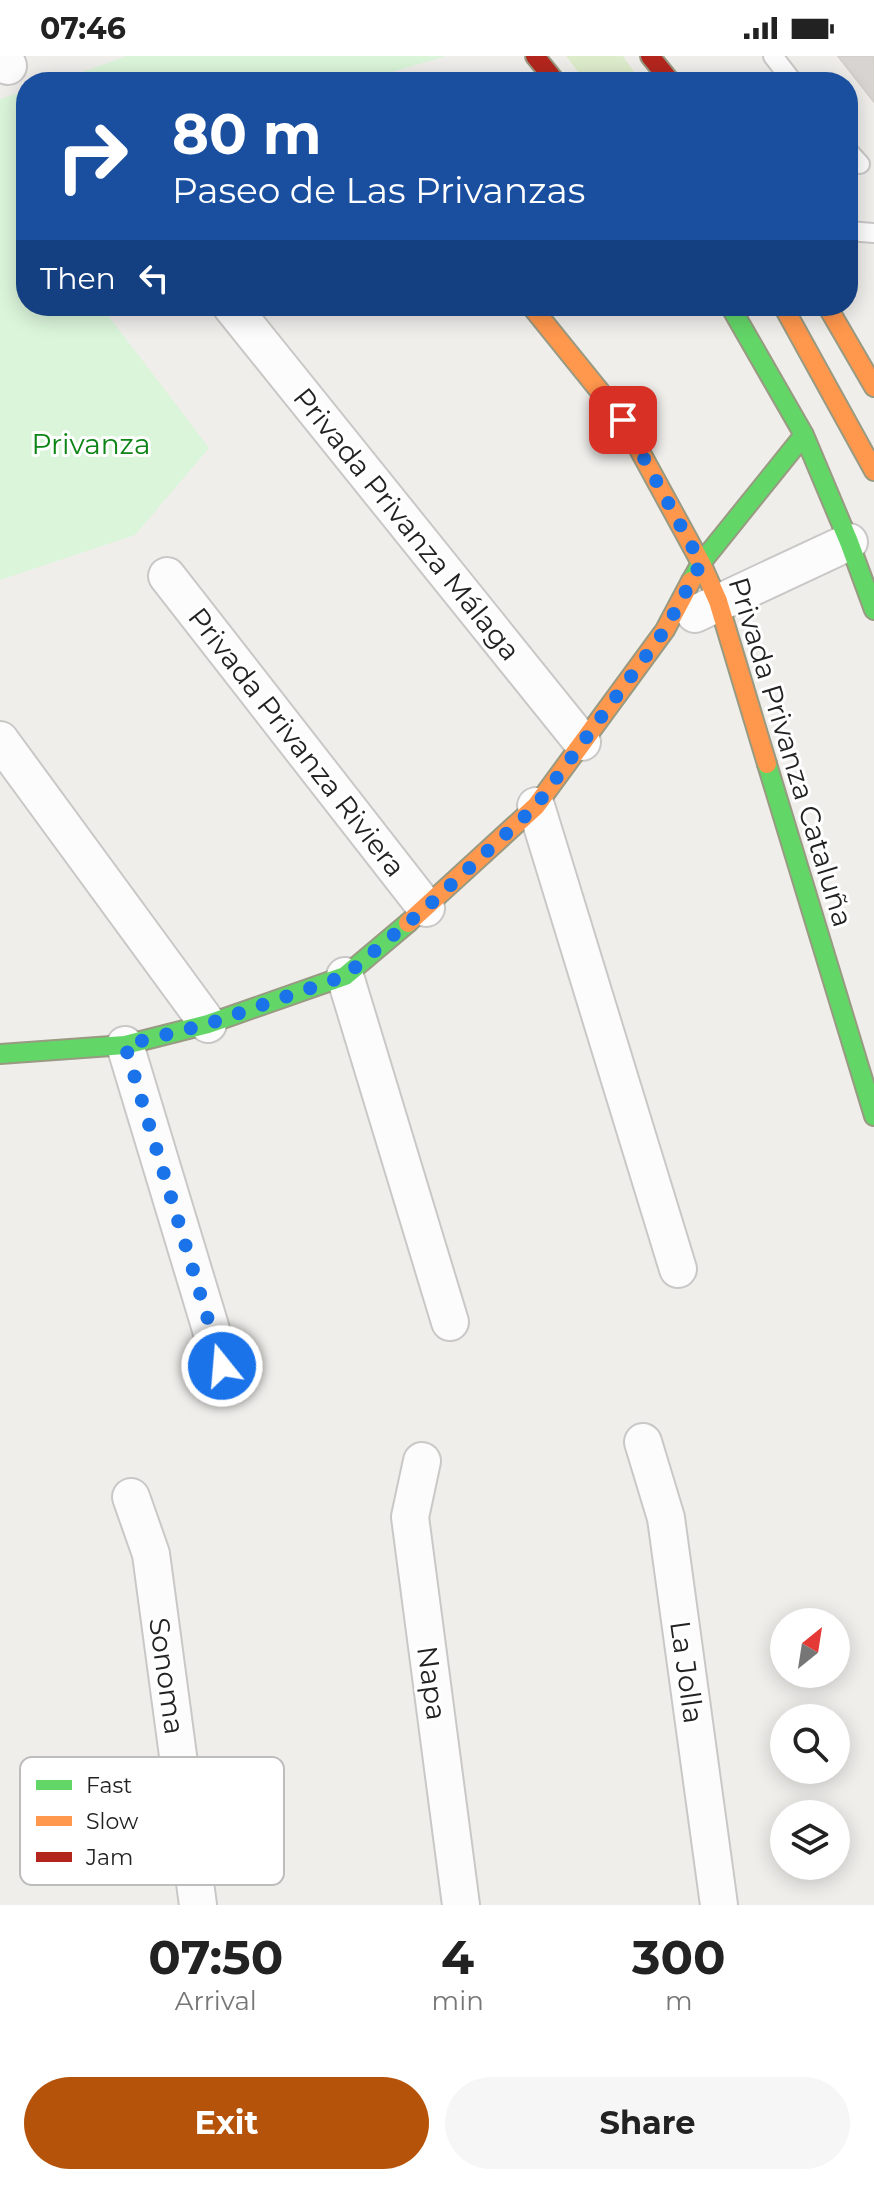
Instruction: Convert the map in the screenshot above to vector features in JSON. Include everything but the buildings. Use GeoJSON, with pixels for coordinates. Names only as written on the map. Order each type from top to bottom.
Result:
{"type":"FeatureCollection","features":[{"type":"Feature","properties":{"kind":"street"},"geometry":{"type":"LineString","coordinates":[[535,56],[548,72]]}},
{"type":"Feature","properties":{"kind":"street"},"geometry":{"type":"LineString","coordinates":[[650,56],[663,72]]}},
{"type":"Feature","properties":{"kind":"street","name":"Privada Privanza Málaga"},"geometry":{"type":"LineString","coordinates":[[239,316],[582,742]]}},
{"type":"Feature","properties":{"kind":"street","name":"Privada Privanza Cataluña"},"geometry":{"type":"LineString","coordinates":[[539,316],[623,420],[701,563],[718,601],[874,1116]]}},
{"type":"Feature","properties":{"kind":"street"},"geometry":{"type":"LineString","coordinates":[[736,316],[856,532],[874,610]]}},
{"type":"Feature","properties":{"kind":"street"},"geometry":{"type":"LineString","coordinates":[[789,316],[874,471]]}},
{"type":"Feature","properties":{"kind":"street"},"geometry":{"type":"LineString","coordinates":[[833,316],[874,387]]}},
{"type":"Feature","properties":{"kind":"street"},"geometry":{"type":"LineString","coordinates":[[0,1054],[125,1045],[208,1024],[345,976],[426,908],[536,806],[665,630],[701,563],[804,435]]}},
{"type":"Feature","properties":{"kind":"street"},"geometry":{"type":"LineString","coordinates":[[665,630],[856,532]]}},
{"type":"Feature","properties":{"kind":"street","name":"Privada Privanza Riviera"},"geometry":{"type":"LineString","coordinates":[[167,576],[426,908]]}},
{"type":"Feature","properties":{"kind":"street"},"geometry":{"type":"LineString","coordinates":[[0,740],[208,1024]]}},
{"type":"Feature","properties":{"kind":"street"},"geometry":{"type":"LineString","coordinates":[[536,806],[678,1269]]}},
{"type":"Feature","properties":{"kind":"street"},"geometry":{"type":"LineString","coordinates":[[345,976],[450,1322]]}},
{"type":"Feature","properties":{"kind":"street"},"geometry":{"type":"LineString","coordinates":[[125,1045],[222,1366]]}},
{"type":"Feature","properties":{"kind":"street","name":"La Jolla"},"geometry":{"type":"LineString","coordinates":[[643,1442],[666,1518],[719,1905]]}},
{"type":"Feature","properties":{"kind":"street","name":"Napa"},"geometry":{"type":"LineString","coordinates":[[422,1461],[410,1517],[461,1905]]}},
{"type":"Feature","properties":{"kind":"street","name":"Sonoma"},"geometry":{"type":"LineString","coordinates":[[131,1497],[151,1554],[178,1757]]}},
{"type":"Feature","properties":{"kind":"street","name":"Sonoma"},"geometry":{"type":"LineString","coordinates":[[195,1885],[198,1905]]}},
{"type":"Feature","properties":{"kind":"lane"},"geometry":{"type":"LineString","coordinates":[[773,56],[785,72]]}},
{"type":"Feature","properties":{"kind":"green space"},"geometry":{"type":"Polygon","coordinates":[[[127,56],[446,56],[392,72],[83,72],[127,56]]]}},
{"type":"Feature","properties":{"kind":"green space"},"geometry":{"type":"Polygon","coordinates":[[[566,56],[623,56],[634,72],[578,72],[566,56]]]}},
{"type":"Feature","properties":{"kind":"green space","name":"Privanza"},"geometry":{"type":"Polygon","coordinates":[[[16,94],[16,316],[109,316],[209,448],[135,535],[0,580],[0,99],[16,94]]]}},
{"type":"Feature","properties":{"kind":"traffic: fast"},"geometry":{"type":"LineString","coordinates":[[736,316],[804,435],[874,610]]}},
{"type":"Feature","properties":{"kind":"traffic: fast"},"geometry":{"type":"LineString","coordinates":[[691,581],[701,563],[804,435]]}},
{"type":"Feature","properties":{"kind":"traffic: fast"},"geometry":{"type":"LineString","coordinates":[[767,764],[874,1116]]}},
{"type":"Feature","properties":{"kind":"traffic: fast"},"geometry":{"type":"LineString","coordinates":[[0,1054],[125,1045],[208,1024],[345,976],[408,923]]}},
{"type":"Feature","properties":{"kind":"traffic: slow"},"geometry":{"type":"LineString","coordinates":[[539,316],[623,420],[701,563],[718,601],[767,764]]}},
{"type":"Feature","properties":{"kind":"traffic: slow"},"geometry":{"type":"LineString","coordinates":[[789,316],[874,471]]}},
{"type":"Feature","properties":{"kind":"traffic: slow"},"geometry":{"type":"LineString","coordinates":[[833,316],[874,387]]}},
{"type":"Feature","properties":{"kind":"traffic: slow"},"geometry":{"type":"LineString","coordinates":[[408,923],[536,806],[665,630],[691,581]]}},
{"type":"Feature","properties":{"kind":"traffic: jam"},"geometry":{"type":"LineString","coordinates":[[535,56],[548,72]]}},
{"type":"Feature","properties":{"kind":"traffic: jam"},"geometry":{"type":"LineString","coordinates":[[650,56],[663,72]]}},
{"type":"Feature","properties":{"kind":"route"},"geometry":{"type":"LineString","coordinates":[[222,1366],[125,1045],[208,1024],[345,976],[426,908],[536,806],[665,630],[701,563],[623,420]]}}]}
